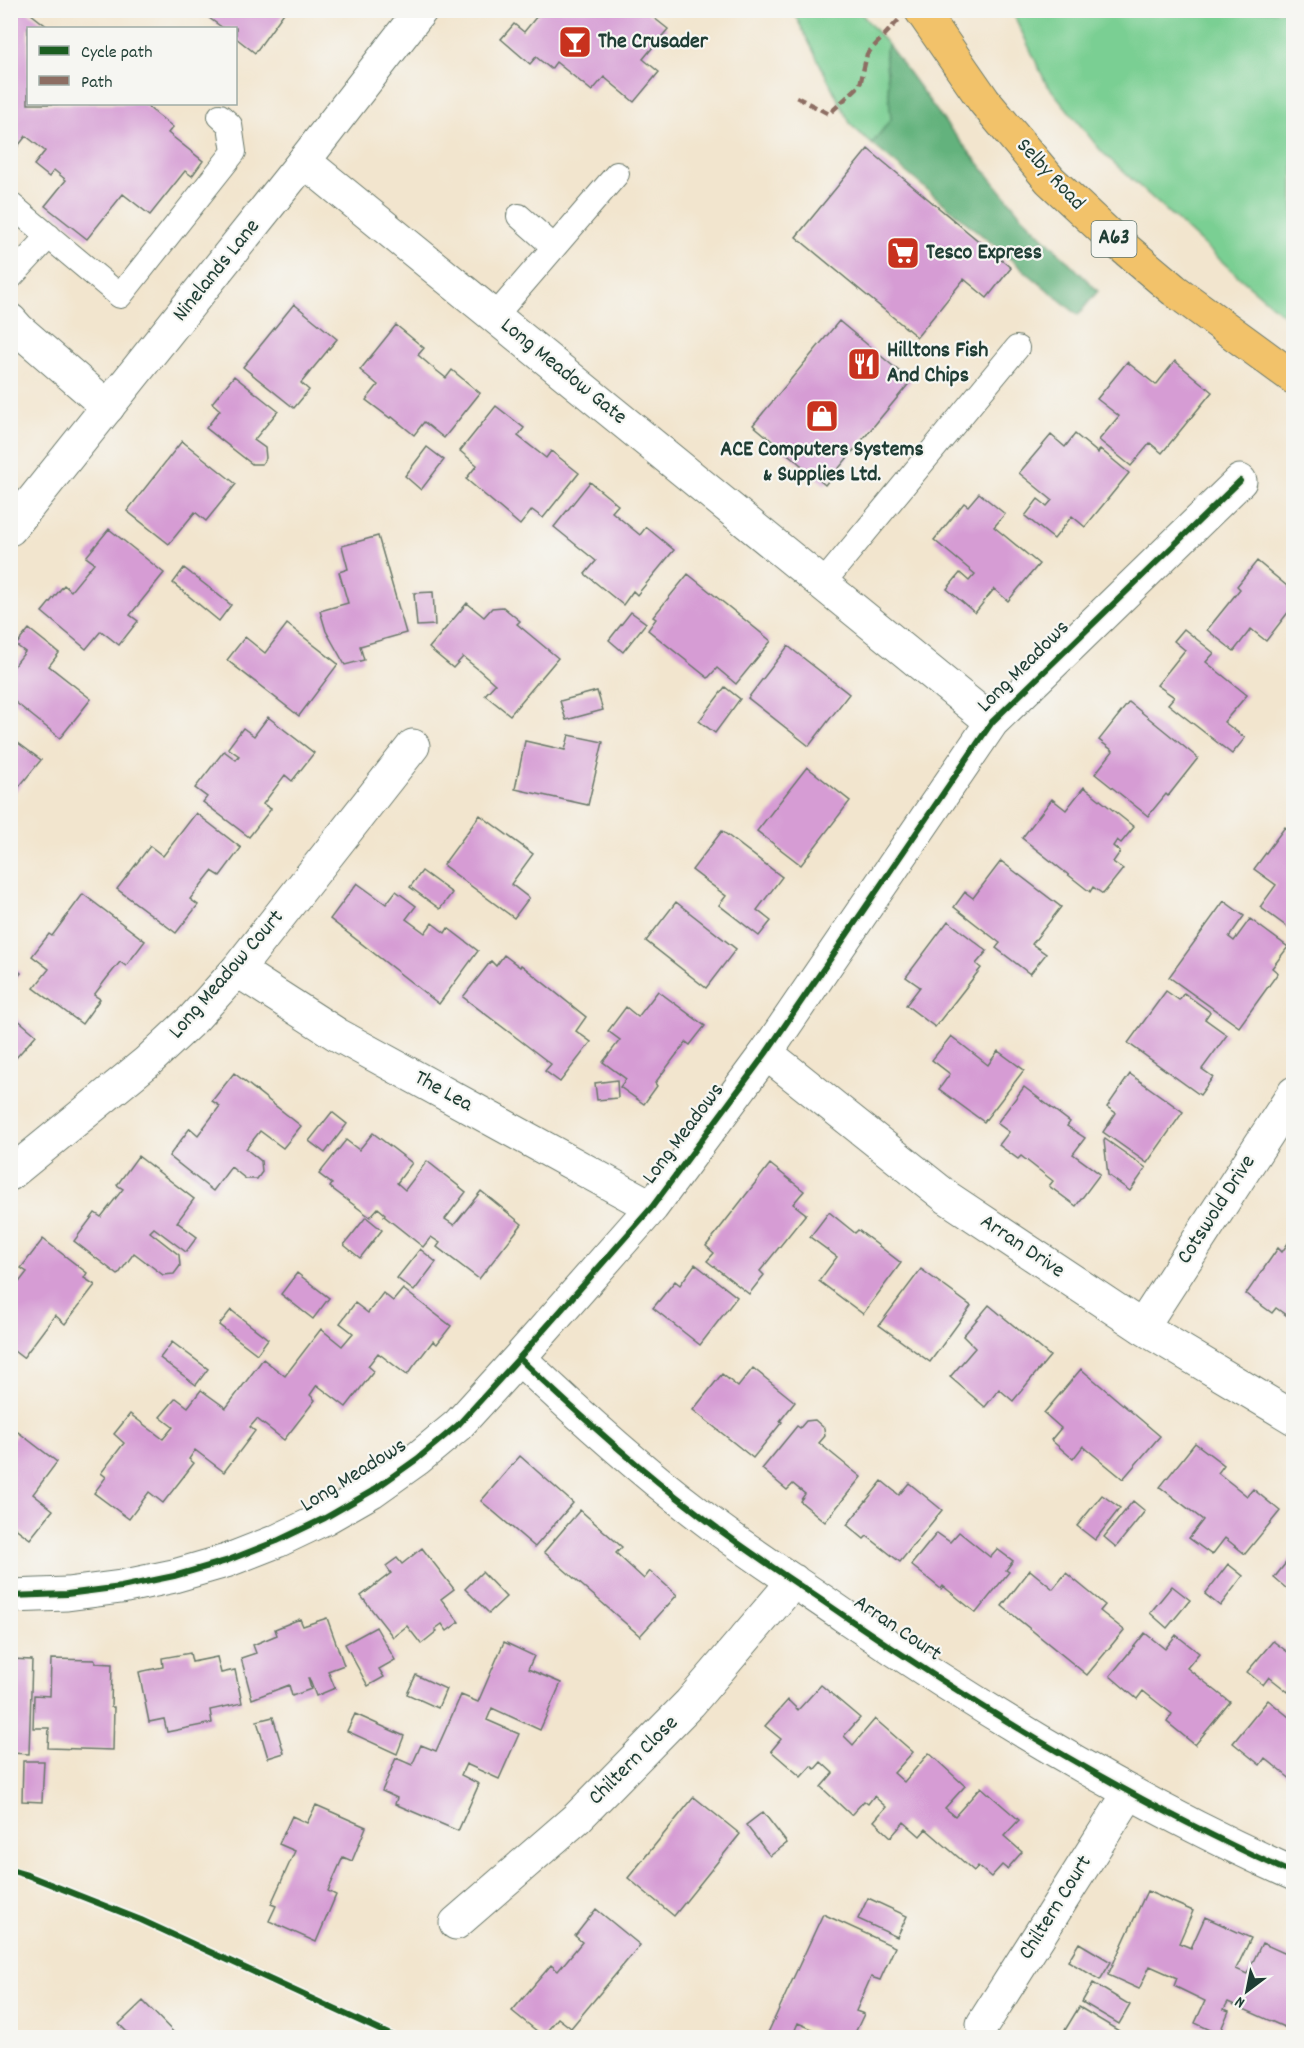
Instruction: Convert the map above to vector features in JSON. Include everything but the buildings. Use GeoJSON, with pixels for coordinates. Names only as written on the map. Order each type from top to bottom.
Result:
{"type":"FeatureCollection","features":[{"type":"Feature","properties":{"kind":"highway","name":"Selby Road"},"geometry":{"type":"LineString","coordinates":[[921,10],[984,101],[1050,180],[1110,236],[1174,290],[1293,378]]}},
{"type":"Feature","properties":{"kind":"street","name":"Ninelands Lane"},"geometry":{"type":"LineString","coordinates":[[10,529],[304,161],[421,10]]}},
{"type":"Feature","properties":{"kind":"street","name":"Long Meadow Gate"},"geometry":{"type":"LineString","coordinates":[[304,161],[992,722]]}},
{"type":"Feature","properties":{"kind":"street"},"geometry":{"type":"LineString","coordinates":[[10,320],[108,407]]}},
{"type":"Feature","properties":{"kind":"street","name":"Long Meadows"},"geometry":{"type":"LineString","coordinates":[[10,1596],[67,1594],[131,1585],[174,1576],[226,1561],[326,1518],[372,1491],[417,1459],[458,1425],[652,1207],[766,1053],[992,722],[1240,481]]}},
{"type":"Feature","properties":{"kind":"street","name":"Long Meadow Court"},"geometry":{"type":"LineString","coordinates":[[10,1174],[147,1062],[194,1018],[237,970],[413,746]]}},
{"type":"Feature","properties":{"kind":"street","name":"The Lea"},"geometry":{"type":"LineString","coordinates":[[237,970],[338,1035],[652,1207]]}},
{"type":"Feature","properties":{"kind":"street","name":"Arran Drive"},"geometry":{"type":"LineString","coordinates":[[766,1053],[948,1198],[1142,1327],[1293,1418]]}},
{"type":"Feature","properties":{"kind":"street","name":"Cotswold Drive"},"geometry":{"type":"LineString","coordinates":[[1142,1327],[1293,1093]]}},
{"type":"Feature","properties":{"kind":"street","name":"Arran Court"},"geometry":{"type":"LineString","coordinates":[[519,1359],[606,1439],[697,1513],[897,1652],[1003,1721],[1130,1792],[1245,1852],[1293,1874]]}},
{"type":"Feature","properties":{"kind":"street","name":"Chiltern Close"},"geometry":{"type":"LineString","coordinates":[[456,1923],[577,1818],[634,1761],[690,1703],[794,1581]]}},
{"type":"Feature","properties":{"kind":"street","name":"Chiltern Court"},"geometry":{"type":"LineString","coordinates":[[983,2024],[1130,1792]]}},
{"type":"Feature","properties":{"kind":"lane"},"geometry":{"type":"LineString","coordinates":[[10,204],[120,296],[234,152],[230,125],[220,116]]}},
{"type":"Feature","properties":{"kind":"lane"},"geometry":{"type":"LineString","coordinates":[[495,316],[617,174]]}},
{"type":"Feature","properties":{"kind":"lane"},"geometry":{"type":"LineString","coordinates":[[519,216],[555,247]]}},
{"type":"Feature","properties":{"kind":"lane"},"geometry":{"type":"LineString","coordinates":[[10,278],[49,236]]}},
{"type":"Feature","properties":{"kind":"lane"},"geometry":{"type":"LineString","coordinates":[[823,583],[1017,348]]}},
{"type":"Feature","properties":{"kind":"green space"},"geometry":{"type":"Polygon","coordinates":[[[793,11],[859,11],[889,46],[885,50],[891,119],[872,144],[851,125],[793,11]]]}},
{"type":"Feature","properties":{"kind":"green space"},"geometry":{"type":"Polygon","coordinates":[[[1012,11],[1293,11],[1293,323],[1102,152],[1046,83],[1012,11]]]}},
{"type":"Feature","properties":{"kind":"green space"},"geometry":{"type":"Polygon","coordinates":[[[889,46],[947,125],[1021,215],[1098,291],[1078,315],[872,144],[891,119],[885,50],[889,46]]]}},
{"type":"Feature","properties":{"kind":"marked path"},"geometry":{"type":"LineString","coordinates":[[796,97],[829,114],[860,85],[867,54],[908,10]]}},
{"type":"Feature","properties":{"kind":"cycle path"},"geometry":{"type":"LineString","coordinates":[[10,1596],[67,1594],[121,1587],[174,1576],[226,1561],[277,1541],[325,1518],[372,1491],[417,1459],[458,1425],[652,1207],[766,1053],[992,722],[1240,481]]}},
{"type":"Feature","properties":{"kind":"cycle path"},"geometry":{"type":"LineString","coordinates":[[519,1358],[650,1476],[714,1526],[900,1653],[1064,1756],[1178,1818],[1294,1874]]}},
{"type":"Feature","properties":{"kind":"cycle path"},"geometry":{"type":"LineString","coordinates":[[10,1870],[141,1920],[397,2038]]}},
{"type":"Feature","properties":{"kind":"place","name":"The Crusader"},"geometry":{"type":"Point","coordinates":[575,42]}},
{"type":"Feature","properties":{"kind":"place","name":"Tesco Express"},"geometry":{"type":"Point","coordinates":[903,253]}},
{"type":"Feature","properties":{"kind":"place","name":"Hilltons Fish And Chips"},"geometry":{"type":"Point","coordinates":[864,364]}},
{"type":"Feature","properties":{"kind":"place","name":"ACE Computers Systems & Supplies Ltd."},"geometry":{"type":"Point","coordinates":[822,416]}}]}
